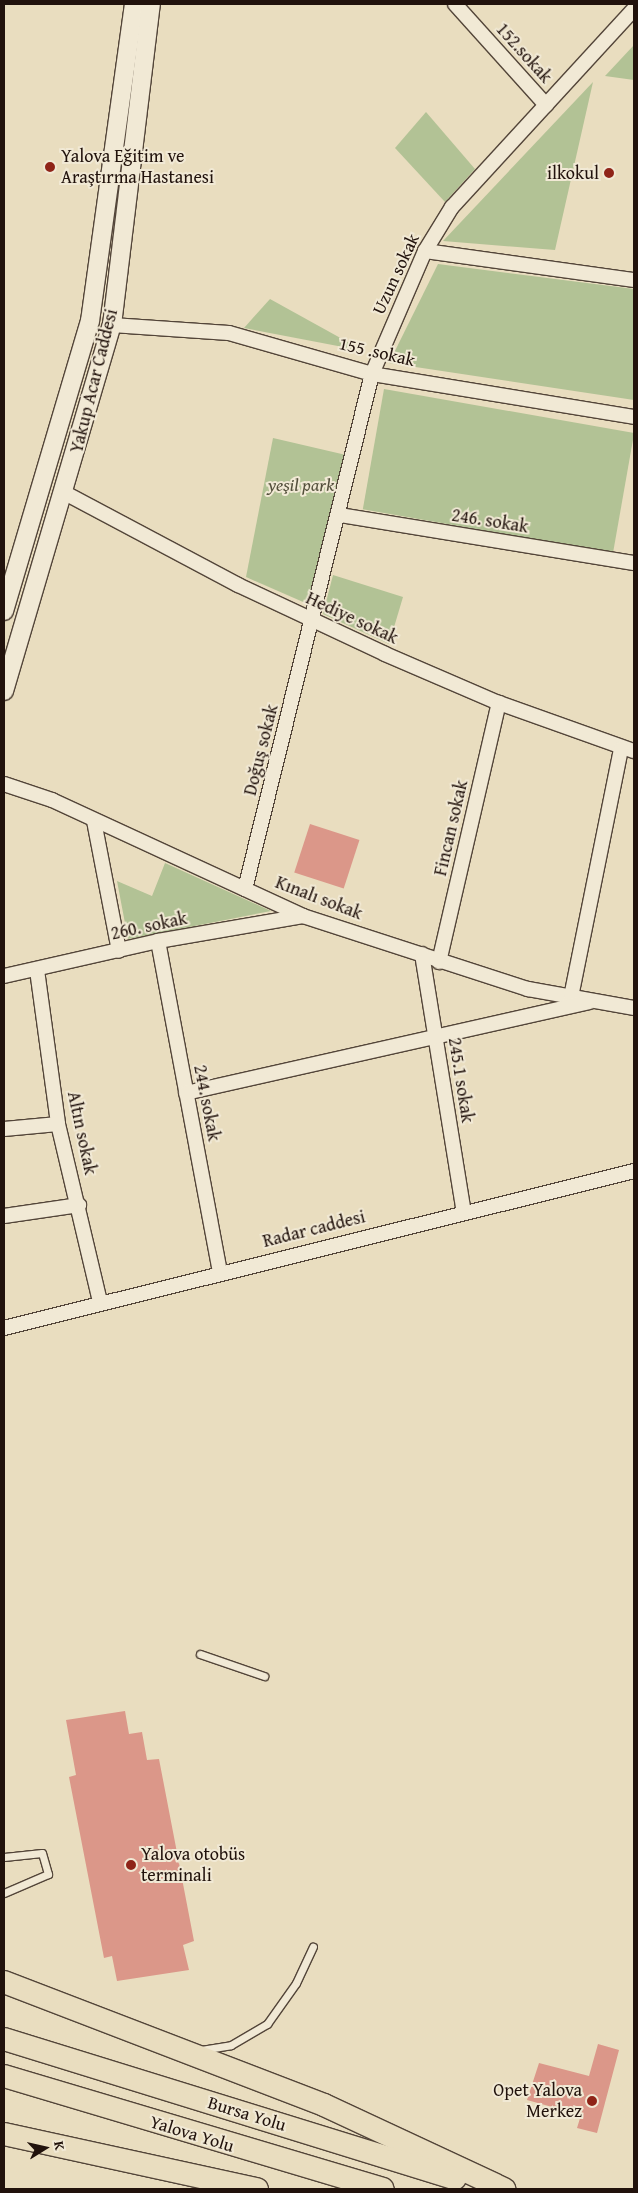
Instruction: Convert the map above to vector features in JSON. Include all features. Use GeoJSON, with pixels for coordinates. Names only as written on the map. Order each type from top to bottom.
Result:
{"type":"FeatureCollection","features":[{"type":"Feature","properties":{"kind":"highway"},"geometry":{"type":"LineString","coordinates":[[6,1981],[191,2052],[362,2121],[504,2189]]}},
{"type":"Feature","properties":{"kind":"highway","name":"Bursa Yolu"},"geometry":{"type":"LineString","coordinates":[[4,2039],[490,2189]]}},
{"type":"Feature","properties":{"kind":"highway","name":"Yalova Yolu"},"geometry":{"type":"LineString","coordinates":[[4,2076],[382,2189]]}},
{"type":"Feature","properties":{"kind":"highway"},"geometry":{"type":"LineString","coordinates":[[4,2134],[257,2189]]}},
{"type":"Feature","properties":{"kind":"street","name":"Yakup Acar Caddesi"},"geometry":{"type":"LineString","coordinates":[[4,611],[90,322],[134,4]]}},
{"type":"Feature","properties":{"kind":"street","name":"Yakup Acar Caddesi"},"geometry":{"type":"LineString","coordinates":[[4,691],[64,493],[112,325],[151,4]]}},
{"type":"Feature","properties":{"kind":"street","name":"152.sokak"},"geometry":{"type":"LineString","coordinates":[[455,4],[546,105]]}},
{"type":"Feature","properties":{"kind":"street"},"geometry":{"type":"LineString","coordinates":[[630,4],[634,9]]}},
{"type":"Feature","properties":{"kind":"street","name":"Uzun sokak"},"geometry":{"type":"LineString","coordinates":[[314,620],[372,374],[425,251],[452,207],[634,9]]}},
{"type":"Feature","properties":{"kind":"street"},"geometry":{"type":"LineString","coordinates":[[425,251],[634,280]]}},
{"type":"Feature","properties":{"kind":"street","name":"155 .sokak"},"geometry":{"type":"LineString","coordinates":[[112,325],[229,333],[372,374],[634,417]]}},
{"type":"Feature","properties":{"kind":"street","name":"Hediye sokak"},"geometry":{"type":"LineString","coordinates":[[64,493],[314,620],[499,703],[628,750]]}},
{"type":"Feature","properties":{"kind":"street","name":"246. sokak"},"geometry":{"type":"LineString","coordinates":[[340,516],[634,563]]}},
{"type":"Feature","properties":{"kind":"street","name":"Doğuş sokak"},"geometry":{"type":"LineString","coordinates":[[246,889],[314,620]]}},
{"type":"Feature","properties":{"kind":"street","name":"Fincan sokak"},"geometry":{"type":"LineString","coordinates":[[439,962],[499,703]]}},
{"type":"Feature","properties":{"kind":"street"},"geometry":{"type":"LineString","coordinates":[[571,997],[628,750]]}},
{"type":"Feature","properties":{"kind":"street","name":"Kınalı sokak"},"geometry":{"type":"LineString","coordinates":[[4,784],[52,800],[303,916],[422,954],[439,962],[528,989],[634,1008]]}},
{"type":"Feature","properties":{"kind":"street"},"geometry":{"type":"LineString","coordinates":[[94,821],[119,951]]}},
{"type":"Feature","properties":{"kind":"street","name":"260. sokak"},"geometry":{"type":"LineString","coordinates":[[4,976],[158,941],[303,916]]}},
{"type":"Feature","properties":{"kind":"street","name":"244. sokak"},"geometry":{"type":"LineString","coordinates":[[158,941],[220,1272]]}},
{"type":"Feature","properties":{"kind":"street","name":"245.1 sokak"},"geometry":{"type":"LineString","coordinates":[[422,954],[464,1212]]}},
{"type":"Feature","properties":{"kind":"street","name":"Altın sokak"},"geometry":{"type":"LineString","coordinates":[[37,970],[58,1124],[79,1205],[100,1302]]}},
{"type":"Feature","properties":{"kind":"street"},"geometry":{"type":"LineString","coordinates":[[186,1093],[436,1040],[595,1001]]}},
{"type":"Feature","properties":{"kind":"street"},"geometry":{"type":"LineString","coordinates":[[4,1129],[58,1124]]}},
{"type":"Feature","properties":{"kind":"street","name":"Radar caddesi"},"geometry":{"type":"LineString","coordinates":[[4,1328],[100,1302],[634,1170]]}},
{"type":"Feature","properties":{"kind":"street"},"geometry":{"type":"LineString","coordinates":[[4,1216],[79,1205]]}},
{"type":"Feature","properties":{"kind":"lane"},"geometry":{"type":"LineString","coordinates":[[200,1654],[264,1676]]}},
{"type":"Feature","properties":{"kind":"lane"},"geometry":{"type":"LineString","coordinates":[[4,1857],[42,1853],[48,1874],[4,1893]]}},
{"type":"Feature","properties":{"kind":"lane"},"geometry":{"type":"LineString","coordinates":[[191,2052],[231,2045],[267,2024],[296,1983],[313,1947]]}},
{"type":"Feature","properties":{"kind":"green space"},"geometry":{"type":"Polygon","coordinates":[[[634,45],[634,80],[605,76],[634,45]]]}},
{"type":"Feature","properties":{"kind":"green space"},"geometry":{"type":"Polygon","coordinates":[[[593,82],[555,250],[443,241],[593,82]]]}},
{"type":"Feature","properties":{"kind":"green space"},"geometry":{"type":"Polygon","coordinates":[[[426,112],[475,169],[445,202],[395,148],[426,112]]]}},
{"type":"Feature","properties":{"kind":"green space"},"geometry":{"type":"Polygon","coordinates":[[[438,264],[634,289],[634,400],[389,363],[438,264]]]}},
{"type":"Feature","properties":{"kind":"green space"},"geometry":{"type":"Polygon","coordinates":[[[270,299],[364,351],[244,328],[270,299]]]}},
{"type":"Feature","properties":{"kind":"green space"},"geometry":{"type":"Polygon","coordinates":[[[384,389],[634,433],[613,553],[363,509],[384,389]]]}},
{"type":"Feature","properties":{"kind":"green space","name":"yeşil park"},"geometry":{"type":"Polygon","coordinates":[[[273,438],[346,455],[310,605],[246,577],[273,438]]]}},
{"type":"Feature","properties":{"kind":"green space"},"geometry":{"type":"Polygon","coordinates":[[[333,575],[403,597],[389,644],[323,614],[333,575]]]}},
{"type":"Feature","properties":{"kind":"green space"},"geometry":{"type":"Polygon","coordinates":[[[165,863],[271,911],[128,939],[117,881],[152,896],[165,863]]]}},
{"type":"Feature","properties":{"kind":"building"},"geometry":{"type":"Polygon","coordinates":[[[310,824],[359,840],[344,889],[294,873],[310,824]]]}},
{"type":"Feature","properties":{"kind":"building"},"geometry":{"type":"Polygon","coordinates":[[[125,1711],[129,1734],[142,1732],[147,1760],[159,1759],[194,1941],[183,1945],[189,1970],[117,1981],[112,1956],[104,1958],[69,1777],[76,1775],[66,1720],[125,1711]]]}},
{"type":"Feature","properties":{"kind":"building"},"geometry":{"type":"Polygon","coordinates":[[[598,2044],[619,2050],[597,2133],[577,2128],[581,2115],[527,2100],[539,2063],[589,2076],[598,2044]]]}},
{"type":"Feature","properties":{"kind":"place","name":"Yalova Eğitim ve Araştırma Hastanesi"},"geometry":{"type":"Point","coordinates":[50,167]}},
{"type":"Feature","properties":{"kind":"place","name":"ilkokul"},"geometry":{"type":"Point","coordinates":[609,173]}},
{"type":"Feature","properties":{"kind":"place","name":"Yalova otobüs terminali"},"geometry":{"type":"Point","coordinates":[131,1865]}},
{"type":"Feature","properties":{"kind":"place","name":"Opet Yalova Merkez"},"geometry":{"type":"Point","coordinates":[592,2101]}}]}
